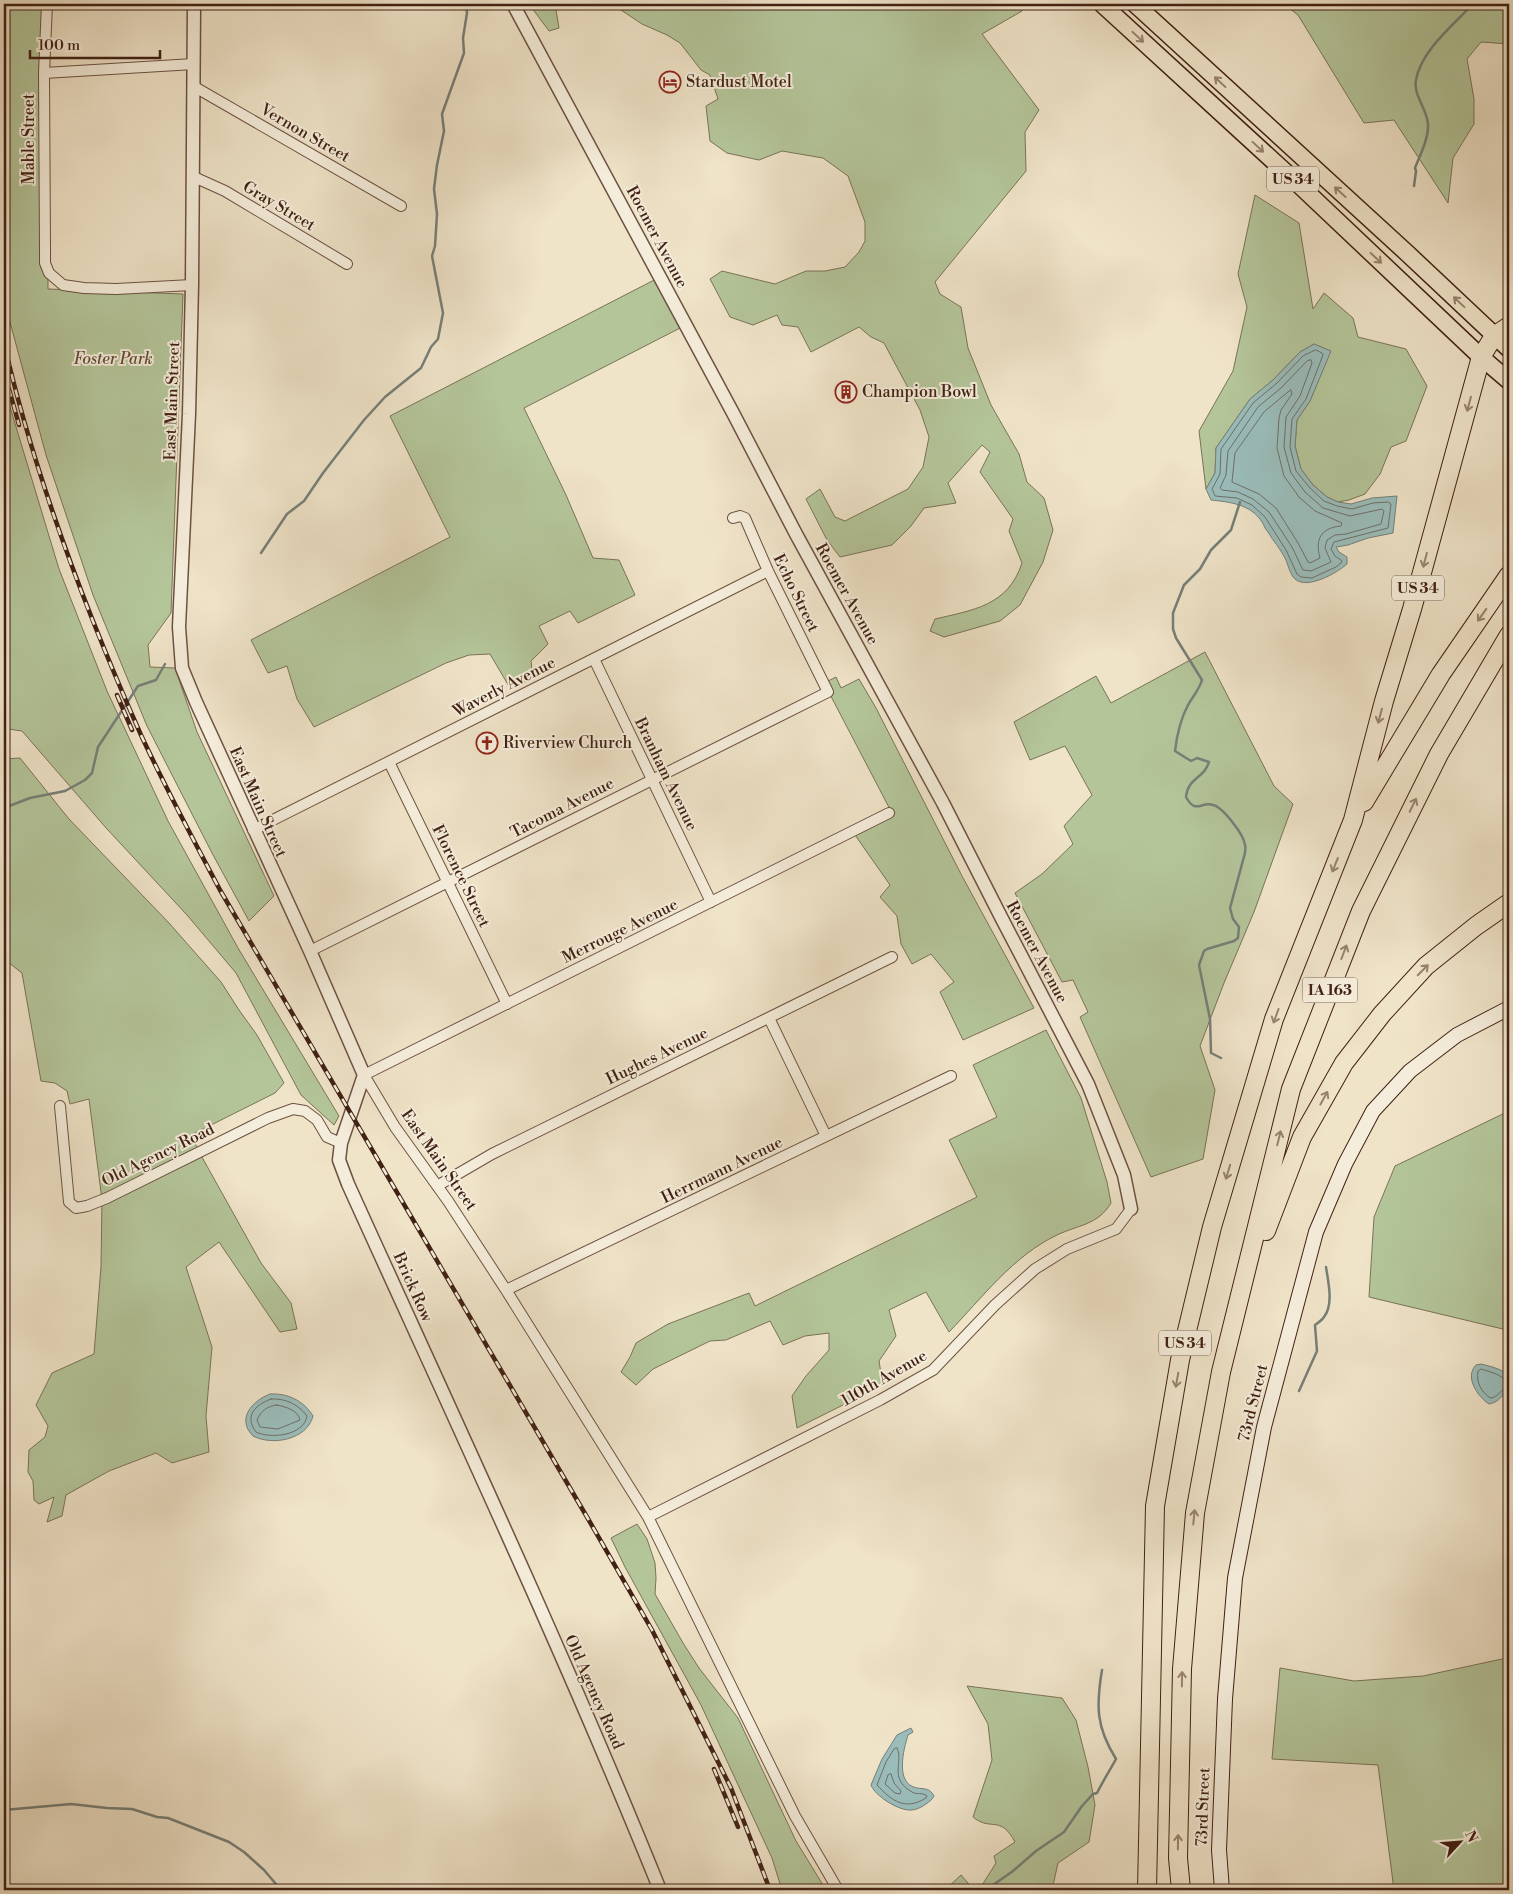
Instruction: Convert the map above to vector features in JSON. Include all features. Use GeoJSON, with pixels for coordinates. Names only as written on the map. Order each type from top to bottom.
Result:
{"type":"FeatureCollection","features":[{"type":"Feature","properties":{"kind":"highway","name":"US 34"},"geometry":{"type":"LineString","coordinates":[[1102,4],[1293,179],[1481,357],[1412,609],[1384,701],[1353,820],[1274,1020],[1212,1228],[1180,1360],[1155,1506],[1147,1890]]}},
{"type":"Feature","properties":{"kind":"highway","name":"US 34"},"geometry":{"type":"LineString","coordinates":[[1135,4],[1502,331],[1509,349]]}},
{"type":"Feature","properties":{"kind":"highway"},"geometry":{"type":"LineString","coordinates":[[1502,331],[1481,357],[1509,381]]}},
{"type":"Feature","properties":{"kind":"highway"},"geometry":{"type":"LineString","coordinates":[[1353,820],[1441,674],[1509,575]]}},
{"type":"Feature","properties":{"kind":"highway","name":"IA 163"},"geometry":{"type":"LineString","coordinates":[[1221,1372],[1291,1089],[1305,1053],[1361,911],[1439,754],[1509,636]]}},
{"type":"Feature","properties":{"kind":"highway","name":"US 34"},"geometry":{"type":"LineString","coordinates":[[1181,1890],[1178,1858],[1182,1669],[1194,1513],[1221,1372],[1272,1215],[1302,1138],[1344,1063],[1382,1014],[1426,966],[1476,926],[1509,903]]}},
{"type":"Feature","properties":{"kind":"main road","name":"73rd Street"},"geometry":{"type":"LineString","coordinates":[[1222,1890],[1219,1841],[1225,1699],[1235,1578],[1264,1427],[1316,1232],[1345,1164],[1373,1111],[1410,1071],[1457,1035],[1509,1008]]}},
{"type":"Feature","properties":{"kind":"street","name":"Mable Street"},"geometry":{"type":"LineString","coordinates":[[47,4],[44,73],[45,263],[49,273],[63,285],[84,288],[116,289],[192,285]]}},
{"type":"Feature","properties":{"kind":"street","name":"East Main Street"},"geometry":{"type":"LineString","coordinates":[[194,4],[194,177],[189,414],[179,627],[182,668],[253,830],[310,951],[364,1076],[395,1127],[437,1186],[506,1290],[648,1517],[795,1816],[838,1890]]}},
{"type":"Feature","properties":{"kind":"street","name":"Roemer Avenue"},"geometry":{"type":"LineString","coordinates":[[513,4],[729,405],[796,534],[943,803],[1000,917],[1088,1084],[1124,1175],[1131,1210]]}},
{"type":"Feature","properties":{"kind":"street"},"geometry":{"type":"LineString","coordinates":[[44,73],[194,64]]}},
{"type":"Feature","properties":{"kind":"street","name":"Vernon Street"},"geometry":{"type":"LineString","coordinates":[[193,86],[401,206]]}},
{"type":"Feature","properties":{"kind":"street","name":"Gray Street"},"geometry":{"type":"LineString","coordinates":[[194,177],[225,191],[347,264]]}},
{"type":"Feature","properties":{"kind":"street","name":"Echo Street"},"geometry":{"type":"LineString","coordinates":[[733,518],[740,516],[745,518],[768,572],[828,692]]}},
{"type":"Feature","properties":{"kind":"street","name":"Waverly Avenue"},"geometry":{"type":"LineString","coordinates":[[253,830],[768,572]]}},
{"type":"Feature","properties":{"kind":"street","name":"Branham Avenue"},"geometry":{"type":"LineString","coordinates":[[594,659],[711,902]]}},
{"type":"Feature","properties":{"kind":"street","name":"Tacoma Avenue"},"geometry":{"type":"LineString","coordinates":[[310,951],[828,692]]}},
{"type":"Feature","properties":{"kind":"street","name":"Florence Street"},"geometry":{"type":"LineString","coordinates":[[389,762],[507,1004]]}},
{"type":"Feature","properties":{"kind":"street","name":"Merrouge Avenue"},"geometry":{"type":"LineString","coordinates":[[364,1076],[889,813]]}},
{"type":"Feature","properties":{"kind":"street","name":"Hughes Avenue"},"geometry":{"type":"LineString","coordinates":[[437,1186],[492,1154],[892,956]]}},
{"type":"Feature","properties":{"kind":"street"},"geometry":{"type":"LineString","coordinates":[[769,1018],[826,1136]]}},
{"type":"Feature","properties":{"kind":"street","name":"Brick Row"},"geometry":{"type":"LineString","coordinates":[[364,1076],[341,1144],[339,1160],[348,1184],[495,1508]]}},
{"type":"Feature","properties":{"kind":"street","name":"Herrmann Avenue"},"geometry":{"type":"LineString","coordinates":[[506,1290],[951,1076]]}},
{"type":"Feature","properties":{"kind":"street","name":"Old Agency Road"},"geometry":{"type":"LineString","coordinates":[[60,1106],[69,1202],[76,1208],[107,1198],[268,1118],[293,1109],[305,1111],[317,1120],[328,1137],[341,1144]]}},
{"type":"Feature","properties":{"kind":"street","name":"110th Avenue"},"geometry":{"type":"LineString","coordinates":[[648,1517],[880,1400],[933,1370],[995,1305],[1035,1268],[1067,1249],[1116,1229],[1131,1210]]}},
{"type":"Feature","properties":{"kind":"street","name":"Old Agency Road"},"geometry":{"type":"LineString","coordinates":[[495,1508],[617,1784],[660,1890]]}},
{"type":"Feature","properties":{"kind":"green space","name":"Foster Park"},"geometry":{"type":"Polygon","coordinates":[[[4,4],[47,4],[48,289],[183,294],[171,613],[148,645],[150,667],[175,668],[197,732],[274,896],[249,921],[147,726],[93,595],[46,455],[4,300],[4,4]]]}},
{"type":"Feature","properties":{"kind":"green space"},"geometry":{"type":"Polygon","coordinates":[[[529,4],[555,4],[559,28],[549,31],[529,4]]]}},
{"type":"Feature","properties":{"kind":"green space"},"geometry":{"type":"Polygon","coordinates":[[[612,4],[1019,4],[1022,11],[982,34],[1039,110],[1025,132],[1026,171],[935,282],[940,294],[961,307],[968,348],[991,405],[1019,454],[1027,482],[1044,498],[1053,530],[1043,562],[1020,605],[1000,621],[944,637],[930,631],[935,619],[976,609],[998,597],[1008,589],[1022,563],[1009,531],[1013,519],[980,472],[990,452],[982,445],[948,483],[956,503],[924,508],[911,526],[892,545],[840,557],[827,540],[806,499],[820,489],[835,517],[845,521],[908,489],[923,467],[929,437],[920,410],[884,343],[871,337],[859,327],[811,352],[798,327],[782,325],[777,315],[753,325],[730,317],[710,279],[722,271],[775,284],[806,271],[825,271],[845,267],[859,252],[865,241],[865,222],[848,176],[823,158],[782,151],[759,160],[727,153],[710,141],[706,106],[718,99],[710,75],[701,70],[680,43],[642,24],[612,4]]]}},
{"type":"Feature","properties":{"kind":"green space"},"geometry":{"type":"Polygon","coordinates":[[[1284,4],[1509,4],[1509,44],[1481,42],[1467,59],[1474,99],[1474,124],[1453,158],[1448,203],[1394,120],[1364,123],[1298,15],[1284,4]]]}},
{"type":"Feature","properties":{"kind":"green space"},"geometry":{"type":"Polygon","coordinates":[[[1255,195],[1299,223],[1313,309],[1324,293],[1353,318],[1358,337],[1406,349],[1427,386],[1406,441],[1391,447],[1380,474],[1365,494],[1349,500],[1338,502],[1327,497],[1313,485],[1301,469],[1295,446],[1297,420],[1310,401],[1330,351],[1314,344],[1300,352],[1273,380],[1250,399],[1216,448],[1215,473],[1206,489],[1199,431],[1233,371],[1247,307],[1238,274],[1255,195]]]}},
{"type":"Feature","properties":{"kind":"green space"},"geometry":{"type":"Polygon","coordinates":[[[660,277],[686,325],[524,408],[566,495],[593,558],[619,560],[635,595],[578,623],[570,611],[539,626],[548,644],[531,661],[533,678],[510,688],[490,654],[469,655],[446,663],[314,727],[297,699],[287,666],[268,673],[251,640],[450,537],[390,416],[660,277]]]}},
{"type":"Feature","properties":{"kind":"green space"},"geometry":{"type":"Polygon","coordinates":[[[4,387],[59,569],[107,691],[168,821],[238,948],[339,1116],[334,1125],[301,1095],[236,973],[187,915],[107,829],[22,731],[8,729],[4,718],[4,387]]]}},
{"type":"Feature","properties":{"kind":"green space"},"geometry":{"type":"Polygon","coordinates":[[[1205,652],[1274,786],[1293,804],[1254,912],[1200,1046],[1215,1090],[1203,1159],[1151,1177],[1080,1017],[1088,1012],[1073,980],[1062,982],[1015,893],[1042,874],[1073,844],[1064,826],[1092,795],[1065,746],[1030,760],[1014,722],[1096,676],[1111,703],[1205,652]]]}},
{"type":"Feature","properties":{"kind":"green space"},"geometry":{"type":"Polygon","coordinates":[[[836,677],[841,688],[859,679],[876,708],[962,876],[1034,1008],[963,1040],[940,992],[954,982],[931,954],[912,964],[901,944],[897,916],[880,897],[890,885],[855,835],[893,815],[824,683],[836,677]]]}},
{"type":"Feature","properties":{"kind":"green space"},"geometry":{"type":"Polygon","coordinates":[[[20,758],[69,819],[169,923],[221,982],[257,1035],[284,1083],[275,1093],[191,1135],[261,1263],[291,1303],[297,1329],[280,1332],[219,1242],[186,1267],[212,1347],[206,1416],[209,1452],[172,1463],[156,1453],[109,1471],[66,1495],[62,1516],[47,1522],[54,1497],[39,1504],[34,1500],[33,1481],[28,1472],[29,1450],[45,1437],[48,1426],[36,1405],[52,1373],[94,1354],[101,1267],[102,1200],[89,1099],[70,1104],[67,1091],[55,1083],[41,1081],[22,973],[4,959],[4,759],[20,758]]]}},
{"type":"Feature","properties":{"kind":"green space"},"geometry":{"type":"Polygon","coordinates":[[[1046,1030],[1081,1098],[1107,1182],[1111,1203],[1100,1216],[1087,1224],[1057,1235],[1026,1254],[999,1279],[949,1332],[926,1292],[889,1310],[896,1336],[879,1361],[883,1385],[797,1428],[792,1396],[806,1376],[829,1350],[829,1333],[805,1336],[783,1345],[770,1321],[726,1340],[710,1341],[653,1369],[636,1385],[621,1372],[636,1343],[668,1324],[749,1293],[755,1306],[977,1197],[949,1140],[997,1117],[973,1065],[1046,1030]]]}},
{"type":"Feature","properties":{"kind":"green space"},"geometry":{"type":"Polygon","coordinates":[[[1509,1111],[1509,1332],[1369,1297],[1374,1217],[1395,1166],[1509,1111]]]}},
{"type":"Feature","properties":{"kind":"green space"},"geometry":{"type":"Polygon","coordinates":[[[637,1524],[647,1539],[655,1563],[655,1594],[699,1668],[738,1718],[796,1841],[826,1890],[782,1890],[772,1858],[701,1705],[611,1538],[637,1524]]]}},
{"type":"Feature","properties":{"kind":"green space"},"geometry":{"type":"Polygon","coordinates":[[[1509,1656],[1509,1890],[1394,1890],[1378,1765],[1272,1759],[1280,1668],[1354,1681],[1423,1676],[1509,1656]]]}},
{"type":"Feature","properties":{"kind":"green space"},"geometry":{"type":"Polygon","coordinates":[[[967,1686],[1062,1698],[1076,1720],[1095,1805],[1089,1842],[1058,1863],[1052,1890],[979,1890],[996,1863],[994,1856],[1015,1842],[1005,1828],[979,1821],[973,1817],[992,1760],[988,1724],[967,1686]]]}},
{"type":"Feature","properties":{"kind":"green space"},"geometry":{"type":"Polygon","coordinates":[[[961,1875],[974,1890],[945,1890],[961,1875]]]}},
{"type":"Feature","properties":{"kind":"water"},"geometry":{"type":"Polygon","coordinates":[[[1314,344],[1331,351],[1310,401],[1297,420],[1295,446],[1301,469],[1313,485],[1327,497],[1338,502],[1351,504],[1372,498],[1397,496],[1393,533],[1336,547],[1339,552],[1347,557],[1347,564],[1329,576],[1307,583],[1300,582],[1293,577],[1283,554],[1262,522],[1252,511],[1239,505],[1211,500],[1206,489],[1215,473],[1216,448],[1250,399],[1273,380],[1300,352],[1314,344]]]}},
{"type":"Feature","properties":{"kind":"water"},"geometry":{"type":"Polygon","coordinates":[[[1481,1364],[1502,1371],[1507,1376],[1505,1391],[1499,1400],[1494,1403],[1489,1404],[1481,1397],[1472,1381],[1471,1375],[1473,1370],[1476,1365],[1481,1364]]]}},
{"type":"Feature","properties":{"kind":"water"},"geometry":{"type":"Polygon","coordinates":[[[270,1394],[283,1395],[295,1399],[305,1406],[313,1416],[304,1431],[288,1439],[279,1440],[261,1439],[253,1436],[248,1430],[246,1423],[248,1411],[257,1401],[270,1394]]]}},
{"type":"Feature","properties":{"kind":"water"},"geometry":{"type":"Polygon","coordinates":[[[911,1728],[913,1732],[908,1735],[903,1756],[902,1765],[905,1780],[917,1788],[929,1790],[934,1796],[917,1809],[906,1810],[888,1802],[877,1794],[871,1785],[882,1759],[897,1735],[911,1728]]]}},
{"type":"Feature","properties":{"kind":"waterway"},"geometry":{"type":"LineString","coordinates":[[261,553],[287,514],[304,501],[364,420],[385,397],[421,368],[431,347],[438,339],[443,313],[432,256],[435,246],[437,214],[434,189],[444,131],[442,114],[464,53],[463,38],[467,13],[466,4]]}},
{"type":"Feature","properties":{"kind":"waterway"},"geometry":{"type":"LineString","coordinates":[[1414,186],[1415,168],[1424,146],[1428,129],[1427,118],[1416,91],[1419,69],[1439,39],[1473,4]]}},
{"type":"Feature","properties":{"kind":"waterway"},"geometry":{"type":"LineString","coordinates":[[1221,1058],[1211,1053],[1210,1019],[1199,965],[1204,951],[1238,938],[1239,927],[1233,919],[1230,908],[1245,847],[1244,840],[1237,828],[1222,811],[1209,804],[1193,805],[1186,797],[1190,785],[1204,772],[1209,762],[1197,758],[1191,761],[1175,751],[1183,716],[1202,680],[1176,638],[1173,629],[1173,613],[1184,585],[1200,569],[1211,550],[1231,530],[1240,502]]}},
{"type":"Feature","properties":{"kind":"waterway"},"geometry":{"type":"LineString","coordinates":[[4,808],[30,798],[65,791],[85,780],[92,773],[98,747],[138,686],[156,680],[165,664]]}},
{"type":"Feature","properties":{"kind":"waterway"},"geometry":{"type":"LineString","coordinates":[[4,872],[4,877]]}},
{"type":"Feature","properties":{"kind":"waterway"},"geometry":{"type":"LineString","coordinates":[[1299,1391],[1317,1351],[1315,1325],[1324,1317],[1329,1306],[1330,1292],[1326,1267]]}},
{"type":"Feature","properties":{"kind":"waterway"},"geometry":{"type":"LineString","coordinates":[[986,1890],[1064,1832],[1082,1806],[1093,1794],[1097,1793],[1116,1759],[1105,1737],[1099,1716],[1102,1670]]}},
{"type":"Feature","properties":{"kind":"waterway"},"geometry":{"type":"LineString","coordinates":[[4,1810],[71,1804],[132,1809],[157,1817],[168,1818],[229,1842],[244,1852],[264,1870],[281,1890]]}},
{"type":"Feature","properties":{"kind":"railway"},"geometry":{"type":"LineString","coordinates":[[4,343],[16,393],[46,493],[81,591],[120,688],[179,813],[220,890],[652,1630],[731,1788],[770,1890]]}},
{"type":"Feature","properties":{"kind":"railway"},"geometry":{"type":"LineString","coordinates":[[9,389],[19,425]]}},
{"type":"Feature","properties":{"kind":"railway"},"geometry":{"type":"LineString","coordinates":[[117,695],[132,730]]}},
{"type":"Feature","properties":{"kind":"railway"},"geometry":{"type":"LineString","coordinates":[[714,1769],[738,1827]]}},
{"type":"Feature","properties":{"kind":"place","name":"Stardust Motel"},"geometry":{"type":"Point","coordinates":[670,82]}},
{"type":"Feature","properties":{"kind":"place","name":"Champion Bowl"},"geometry":{"type":"Point","coordinates":[846,392]}},
{"type":"Feature","properties":{"kind":"place","name":"Riverview Church"},"geometry":{"type":"Point","coordinates":[487,743]}}]}
